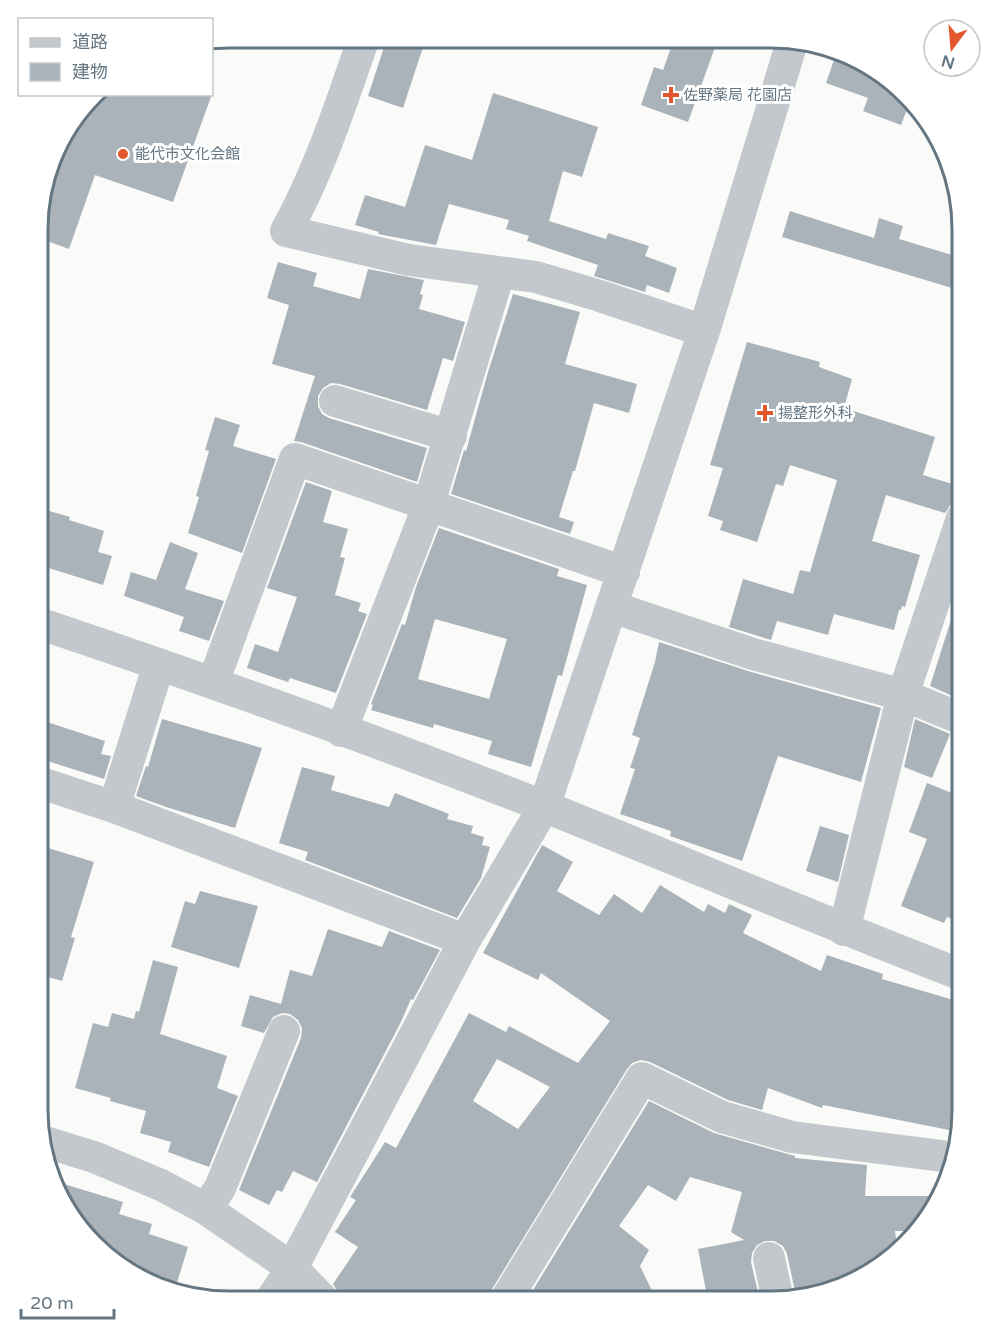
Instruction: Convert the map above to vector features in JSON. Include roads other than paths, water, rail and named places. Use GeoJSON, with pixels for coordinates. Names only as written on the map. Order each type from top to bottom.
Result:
{"type":"FeatureCollection","features":[{"type":"Feature","properties":{"kind":"street"},"geometry":{"type":"LineString","coordinates":[[360,48],[329,135],[299,207],[286,231],[410,260],[536,277],[704,331]]}},
{"type":"Feature","properties":{"kind":"street"},"geometry":{"type":"LineString","coordinates":[[277,1291],[292,1268],[465,940],[544,807],[704,331],[791,50]]}},
{"type":"Feature","properties":{"kind":"street"},"geometry":{"type":"LineString","coordinates":[[341,731],[428,507],[498,273]]}},
{"type":"Feature","properties":{"kind":"street"},"geometry":{"type":"LineString","coordinates":[[335,401],[451,436]]}},
{"type":"Feature","properties":{"kind":"street"},"geometry":{"type":"LineString","coordinates":[[213,683],[295,459],[428,507],[624,572]]}},
{"type":"Feature","properties":{"kind":"street"},"geometry":{"type":"LineString","coordinates":[[844,930],[903,695],[952,564]]}},
{"type":"Feature","properties":{"kind":"street"},"geometry":{"type":"LineString","coordinates":[[612,607],[753,654],[903,695],[952,715]]}},
{"type":"Feature","properties":{"kind":"street"},"geometry":{"type":"LineString","coordinates":[[48,626],[159,663],[544,807],[844,930],[952,971]]}},
{"type":"Feature","properties":{"kind":"street"},"geometry":{"type":"LineString","coordinates":[[114,807],[159,663]]}},
{"type":"Feature","properties":{"kind":"street"},"geometry":{"type":"LineString","coordinates":[[48,785],[114,807],[465,940]]}},
{"type":"Feature","properties":{"kind":"street"},"geometry":{"type":"LineString","coordinates":[[206,1209],[220,1188],[284,1031]]}},
{"type":"Feature","properties":{"kind":"street"},"geometry":{"type":"LineString","coordinates":[[511,1291],[642,1078],[722,1117],[792,1137],[946,1156]]}},
{"type":"Feature","properties":{"kind":"street"},"geometry":{"type":"LineString","coordinates":[[51,1144],[103,1161],[161,1185],[206,1209],[292,1268],[314,1291]]}},
{"type":"Feature","properties":{"kind":"street"},"geometry":{"type":"LineString","coordinates":[[769,1258],[776,1291]]}},
{"type":"Feature","properties":{"kind":"place","name":"佐野薬局 花園店"},"geometry":{"type":"Point","coordinates":[671,95]}},
{"type":"Feature","properties":{"kind":"place","name":"能代市文化会館"},"geometry":{"type":"Point","coordinates":[123,154]}},
{"type":"Feature","properties":{"kind":"place","name":"揚整形外科"},"geometry":{"type":"Point","coordinates":[765,413]}}]}
